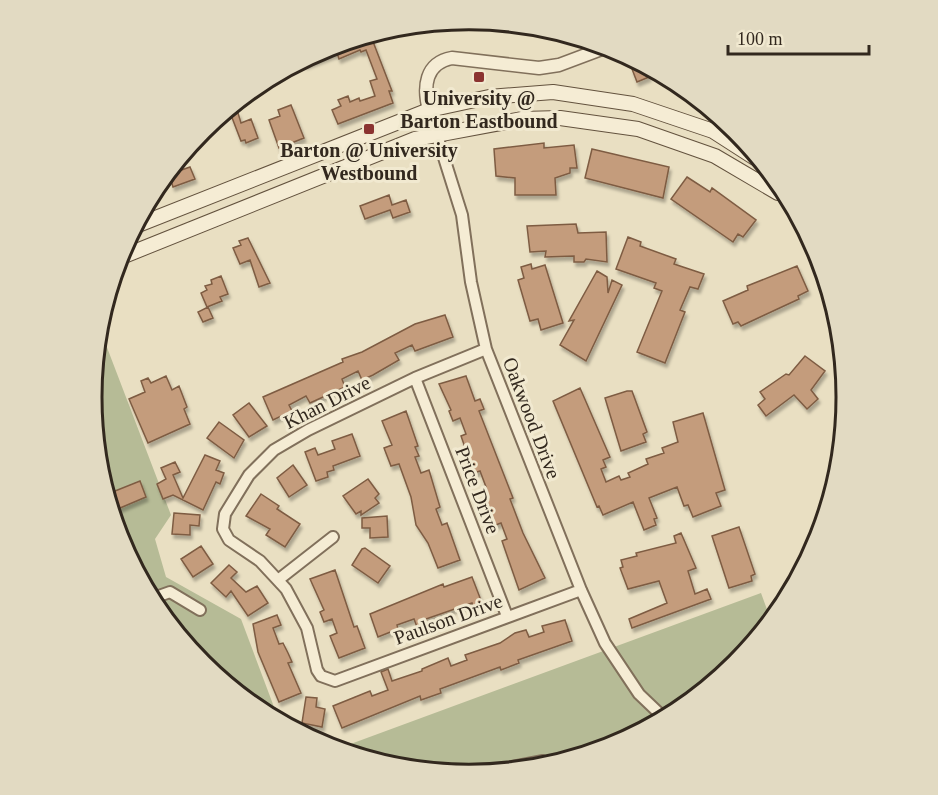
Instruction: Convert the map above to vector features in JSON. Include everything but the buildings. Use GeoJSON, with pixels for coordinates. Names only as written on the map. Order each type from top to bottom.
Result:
{"type":"FeatureCollection","features":[{"type":"Feature","properties":{"kind":"main road"},"geometry":{"type":"LineString","coordinates":[[147,222],[429,110],[489,98],[553,92],[633,104],[713,131],[737,146]]}},
{"type":"Feature","properties":{"kind":"main road"},"geometry":{"type":"LineString","coordinates":[[131,253],[405,143],[435,135],[522,119],[560,118],[638,129],[715,156],[773,190]]}},
{"type":"Feature","properties":{"kind":"street"},"geometry":{"type":"LineString","coordinates":[[429,110],[426,80],[441,60],[452,58],[539,68],[559,65],[593,52]]}},
{"type":"Feature","properties":{"kind":"street","name":"Oakwood Drive"},"geometry":{"type":"LineString","coordinates":[[429,110],[462,215],[471,282],[486,349],[580,590],[605,643],[639,694],[658,713]]}},
{"type":"Feature","properties":{"kind":"street","name":"Khan Drive"},"geometry":{"type":"LineString","coordinates":[[278,580],[260,561],[229,540],[223,529],[225,514],[249,475],[274,450],[308,430],[415,378],[486,349]]}},
{"type":"Feature","properties":{"kind":"street","name":"Price Drive"},"geometry":{"type":"LineString","coordinates":[[415,378],[507,616]]}},
{"type":"Feature","properties":{"kind":"street"},"geometry":{"type":"LineString","coordinates":[[278,580],[333,537]]}},
{"type":"Feature","properties":{"kind":"street","name":"Paulson Drive"},"geometry":{"type":"LineString","coordinates":[[278,580],[286,589],[307,628],[317,670],[321,676],[328,679],[342,679],[580,590]]}},
{"type":"Feature","properties":{"kind":"street"},"geometry":{"type":"LineString","coordinates":[[159,596],[170,592],[200,610]]}},
{"type":"Feature","properties":{"kind":"green space"},"geometry":{"type":"Polygon","coordinates":[[[106,345],[171,515],[155,539],[166,577],[241,619],[275,709],[227,674],[193,640],[163,602],[139,560],[114,493],[105,445],[102,422],[102,373],[106,345]]]}},
{"type":"Feature","properties":{"kind":"green space"},"geometry":{"type":"Polygon","coordinates":[[[761,593],[768,612],[729,657],[693,689],[653,716],[610,737],[587,745],[541,758],[469,765],[397,758],[349,744],[761,593]]]}},
{"type":"Feature","properties":{"kind":"place","name":"University @ Barton Eastbound"},"geometry":{"type":"Point","coordinates":[479,77]}},
{"type":"Feature","properties":{"kind":"place","name":"Barton @ University Westbound"},"geometry":{"type":"Point","coordinates":[369,129]}}]}
